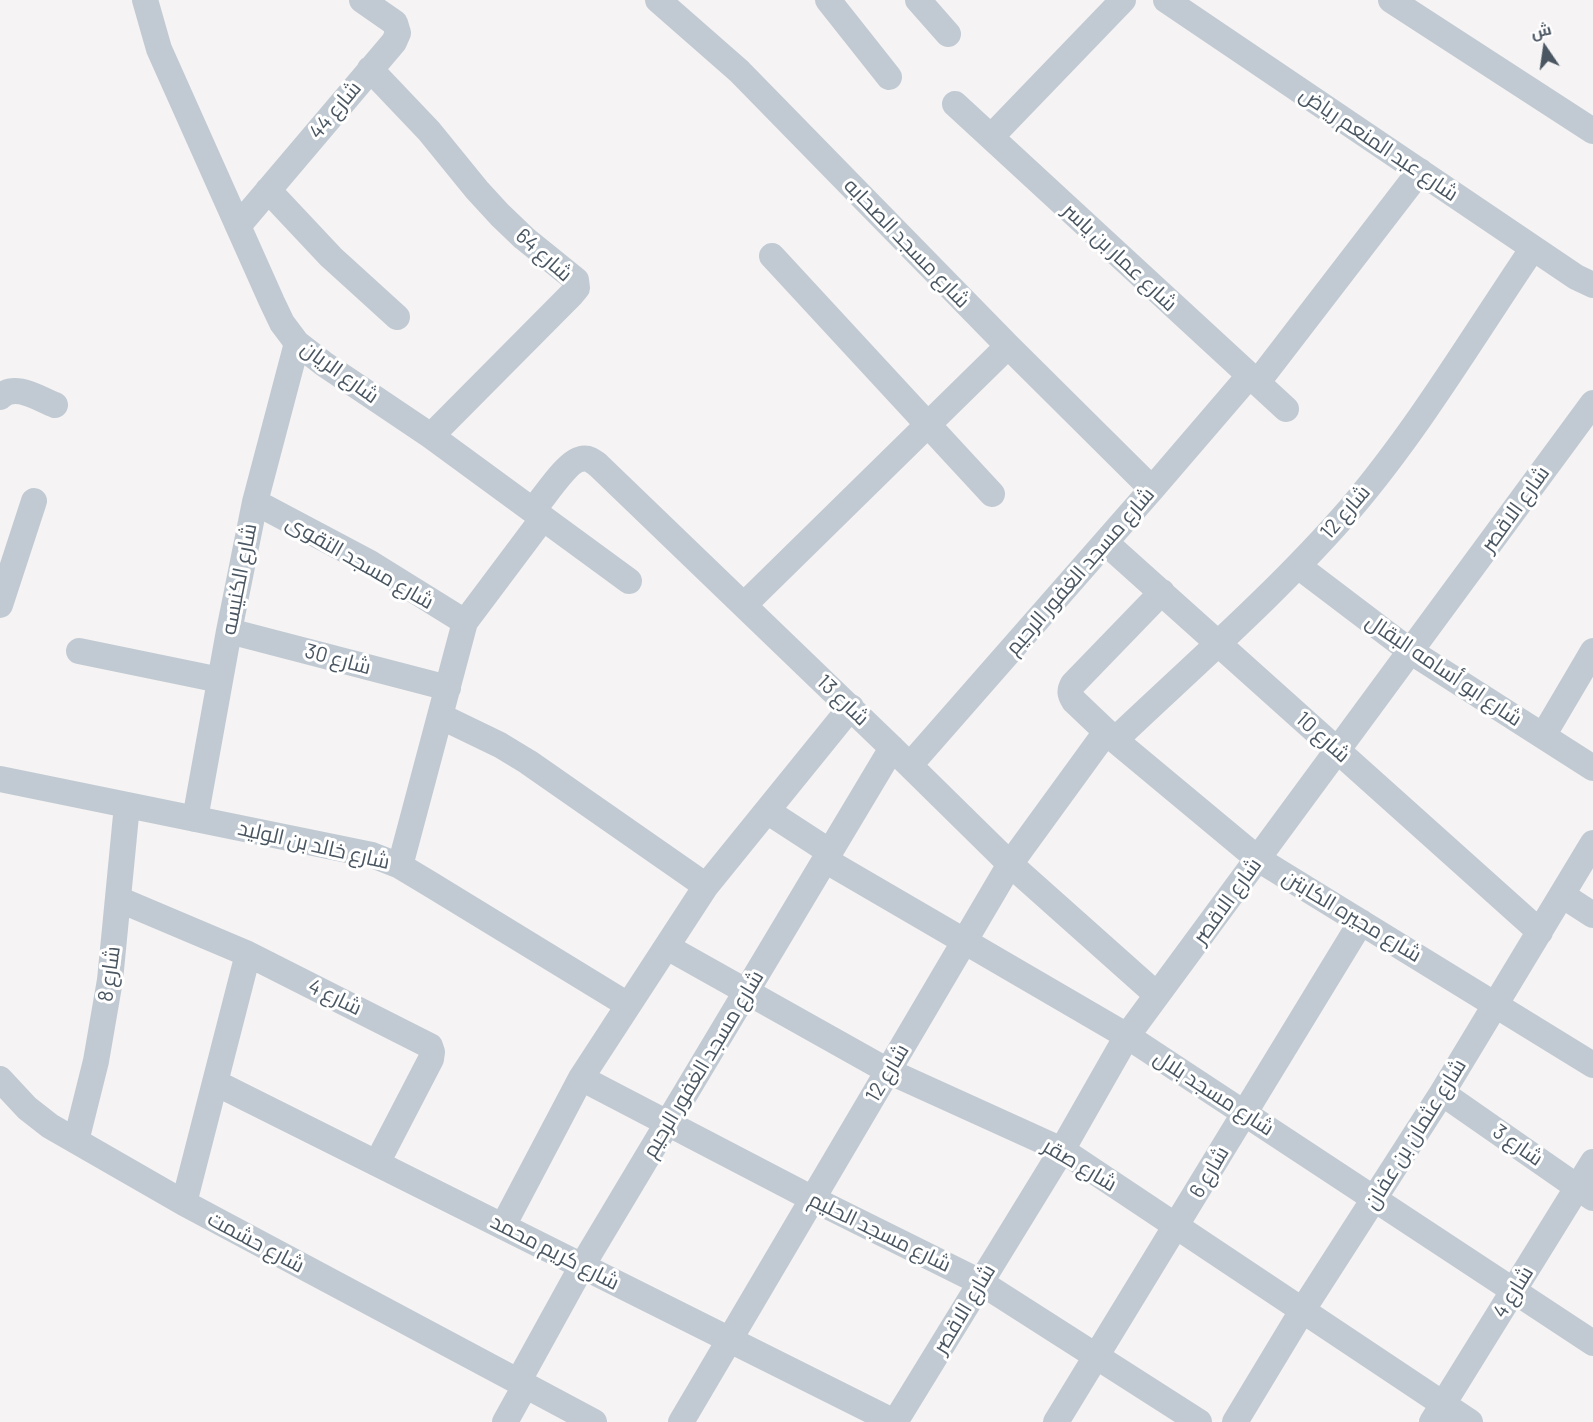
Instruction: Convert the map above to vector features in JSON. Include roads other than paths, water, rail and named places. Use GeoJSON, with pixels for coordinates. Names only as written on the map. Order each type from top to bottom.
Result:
{"type":"FeatureCollection","features":[{"type":"Feature","properties":{"kind":"street","name":"شارع الريان"},"geometry":{"type":"LineString","coordinates":[[145,0],[159,49],[282,323],[297,343],[324,364],[431,436],[629,581]]}},
{"type":"Feature","properties":{"kind":"street","name":"شارع 44"},"geometry":{"type":"LineString","coordinates":[[238,226],[393,42],[398,33],[395,23],[362,0]]}},
{"type":"Feature","properties":{"kind":"street","name":"شارع مسجد الصحابه"},"geometry":{"type":"LineString","coordinates":[[658,0],[739,71],[1008,346],[1152,489]]}},
{"type":"Feature","properties":{"kind":"street"},"geometry":{"type":"LineString","coordinates":[[828,0],[889,77]]}},
{"type":"Feature","properties":{"kind":"street"},"geometry":{"type":"LineString","coordinates":[[918,0],[948,34]]}},
{"type":"Feature","properties":{"kind":"street"},"geometry":{"type":"LineString","coordinates":[[991,136],[1123,0]]}},
{"type":"Feature","properties":{"kind":"street","name":"شارع عبد المنعم رياض"},"geometry":{"type":"LineString","coordinates":[[1166,0],[1576,277],[1593,285]]}},
{"type":"Feature","properties":{"kind":"street"},"geometry":{"type":"LineString","coordinates":[[1391,0],[1593,131]]}},
{"type":"Feature","properties":{"kind":"street","name":"شارع 64"},"geometry":{"type":"LineString","coordinates":[[370,69],[429,131],[500,215],[524,238],[576,280],[577,288],[572,294],[431,436]]}},
{"type":"Feature","properties":{"kind":"street","name":"شارع عمار بن ياسر"},"geometry":{"type":"LineString","coordinates":[[955,104],[1286,409]]}},
{"type":"Feature","properties":{"kind":"street","name":"شارع مسجد الغفور الرحيم"},"geometry":{"type":"LineString","coordinates":[[505,1422],[521,1384],[582,1266],[828,856],[901,757],[1106,543],[1152,489],[1253,380],[1420,171]]}},
{"type":"Feature","properties":{"kind":"street"},"geometry":{"type":"LineString","coordinates":[[268,190],[331,257],[397,317]]}},
{"type":"Feature","properties":{"kind":"street","name":"شارع 12"},"geometry":{"type":"LineString","coordinates":[[681,1422],[1010,864],[1110,736],[1218,643],[1298,566],[1351,507],[1401,445],[1533,248]]}},
{"type":"Feature","properties":{"kind":"street"},"geometry":{"type":"LineString","coordinates":[[772,256],[992,494]]}},
{"type":"Feature","properties":{"kind":"street","name":"شارع الكنيسه"},"geometry":{"type":"LineString","coordinates":[[195,819],[255,502],[297,343]]}},
{"type":"Feature","properties":{"kind":"street"},"geometry":{"type":"LineString","coordinates":[[744,605],[1008,346]]}},
{"type":"Feature","properties":{"kind":"street"},"geometry":{"type":"LineString","coordinates":[[0,397],[4,393],[22,392],[55,405]]}},
{"type":"Feature","properties":{"kind":"street","name":"شارع الاقصر"},"geometry":{"type":"LineString","coordinates":[[895,1422],[1062,1150],[1127,1036],[1593,403]]}},
{"type":"Feature","properties":{"kind":"street","name":"شارع 13"},"geometry":{"type":"LineString","coordinates":[[538,514],[570,464],[579,459],[590,459],[598,465],[851,707],[1010,864],[1157,995]]}},
{"type":"Feature","properties":{"kind":"street"},"geometry":{"type":"LineString","coordinates":[[0,605],[33,501]]}},
{"type":"Feature","properties":{"kind":"street","name":"شارع مسجد التقوى"},"geometry":{"type":"LineString","coordinates":[[255,502],[370,563],[465,622]]}},
{"type":"Feature","properties":{"kind":"street"},"geometry":{"type":"LineString","coordinates":[[400,866],[465,622],[538,514]]}},
{"type":"Feature","properties":{"kind":"street","name":"شارع 10"},"geometry":{"type":"LineString","coordinates":[[1106,543],[1540,932]]}},
{"type":"Feature","properties":{"kind":"street","name":"شارع ابو أسامه البقال"},"geometry":{"type":"LineString","coordinates":[[1298,566],[1410,651],[1593,768]]}},
{"type":"Feature","properties":{"kind":"street","name":"شارع مجيره الكابتن"},"geometry":{"type":"LineString","coordinates":[[1162,592],[1070,690],[1074,701],[1110,736],[1258,859],[1593,1065]]}},
{"type":"Feature","properties":{"kind":"street","name":"شارع 30"},"geometry":{"type":"LineString","coordinates":[[229,631],[448,688]]}},
{"type":"Feature","properties":{"kind":"street"},"geometry":{"type":"LineString","coordinates":[[79,651],[220,680]]}},
{"type":"Feature","properties":{"kind":"street"},"geometry":{"type":"LineString","coordinates":[[1543,736],[1593,651]]}},
{"type":"Feature","properties":{"kind":"street"},"geometry":{"type":"LineString","coordinates":[[503,1227],[581,1078],[706,886],[851,707]]}},
{"type":"Feature","properties":{"kind":"street"},"geometry":{"type":"LineString","coordinates":[[440,716],[490,740],[528,762],[706,886]]}},
{"type":"Feature","properties":{"kind":"street","name":"شارع خالد بن الوليد"},"geometry":{"type":"LineString","coordinates":[[0,779],[372,855],[400,866],[628,1005]]}},
{"type":"Feature","properties":{"kind":"street","name":"شارع 8"},"geometry":{"type":"LineString","coordinates":[[76,1141],[96,1061],[108,992],[127,805]]}},
{"type":"Feature","properties":{"kind":"street","name":"شارع مسجد بلال"},"geometry":{"type":"LineString","coordinates":[[767,811],[828,856],[964,942],[1127,1036],[1593,1343]]}},
{"type":"Feature","properties":{"kind":"street","name":"شارع عثمان بن عفان"},"geometry":{"type":"LineString","coordinates":[[1235,1422],[1302,1311],[1442,1093],[1593,843]]}},
{"type":"Feature","properties":{"kind":"street"},"geometry":{"type":"LineString","coordinates":[[1562,895],[1593,915]]}},
{"type":"Feature","properties":{"kind":"street","name":"شارع 4"},"geometry":{"type":"LineString","coordinates":[[118,899],[248,954],[430,1046],[431,1059],[377,1163]]}},
{"type":"Feature","properties":{"kind":"street","name":"شارع 6"},"geometry":{"type":"LineString","coordinates":[[1056,1422],[1361,922]]}},
{"type":"Feature","properties":{"kind":"street","name":"شارع صقر"},"geometry":{"type":"LineString","coordinates":[[667,947],[888,1071],[1062,1150],[1302,1311],[1438,1413],[1470,1422]]}},
{"type":"Feature","properties":{"kind":"street"},"geometry":{"type":"LineString","coordinates":[[184,1203],[248,954]]}},
{"type":"Feature","properties":{"kind":"street","name":"شارع مسجد الحليم"},"geometry":{"type":"LineString","coordinates":[[581,1078],[813,1199],[980,1282],[1199,1422]]}},
{"type":"Feature","properties":{"kind":"street","name":"شارع حشمت"},"geometry":{"type":"LineString","coordinates":[[0,1080],[27,1108],[76,1141],[184,1203],[594,1422]]}},
{"type":"Feature","properties":{"kind":"street","name":"شارع كريم محمد"},"geometry":{"type":"LineString","coordinates":[[216,1083],[895,1422]]}},
{"type":"Feature","properties":{"kind":"street","name":"شارع 3"},"geometry":{"type":"LineString","coordinates":[[1442,1093],[1585,1192]]}},
{"type":"Feature","properties":{"kind":"street","name":"شارع 4"},"geometry":{"type":"LineString","coordinates":[[1438,1413],[1513,1290],[1585,1192],[1593,1162]]}}]}
